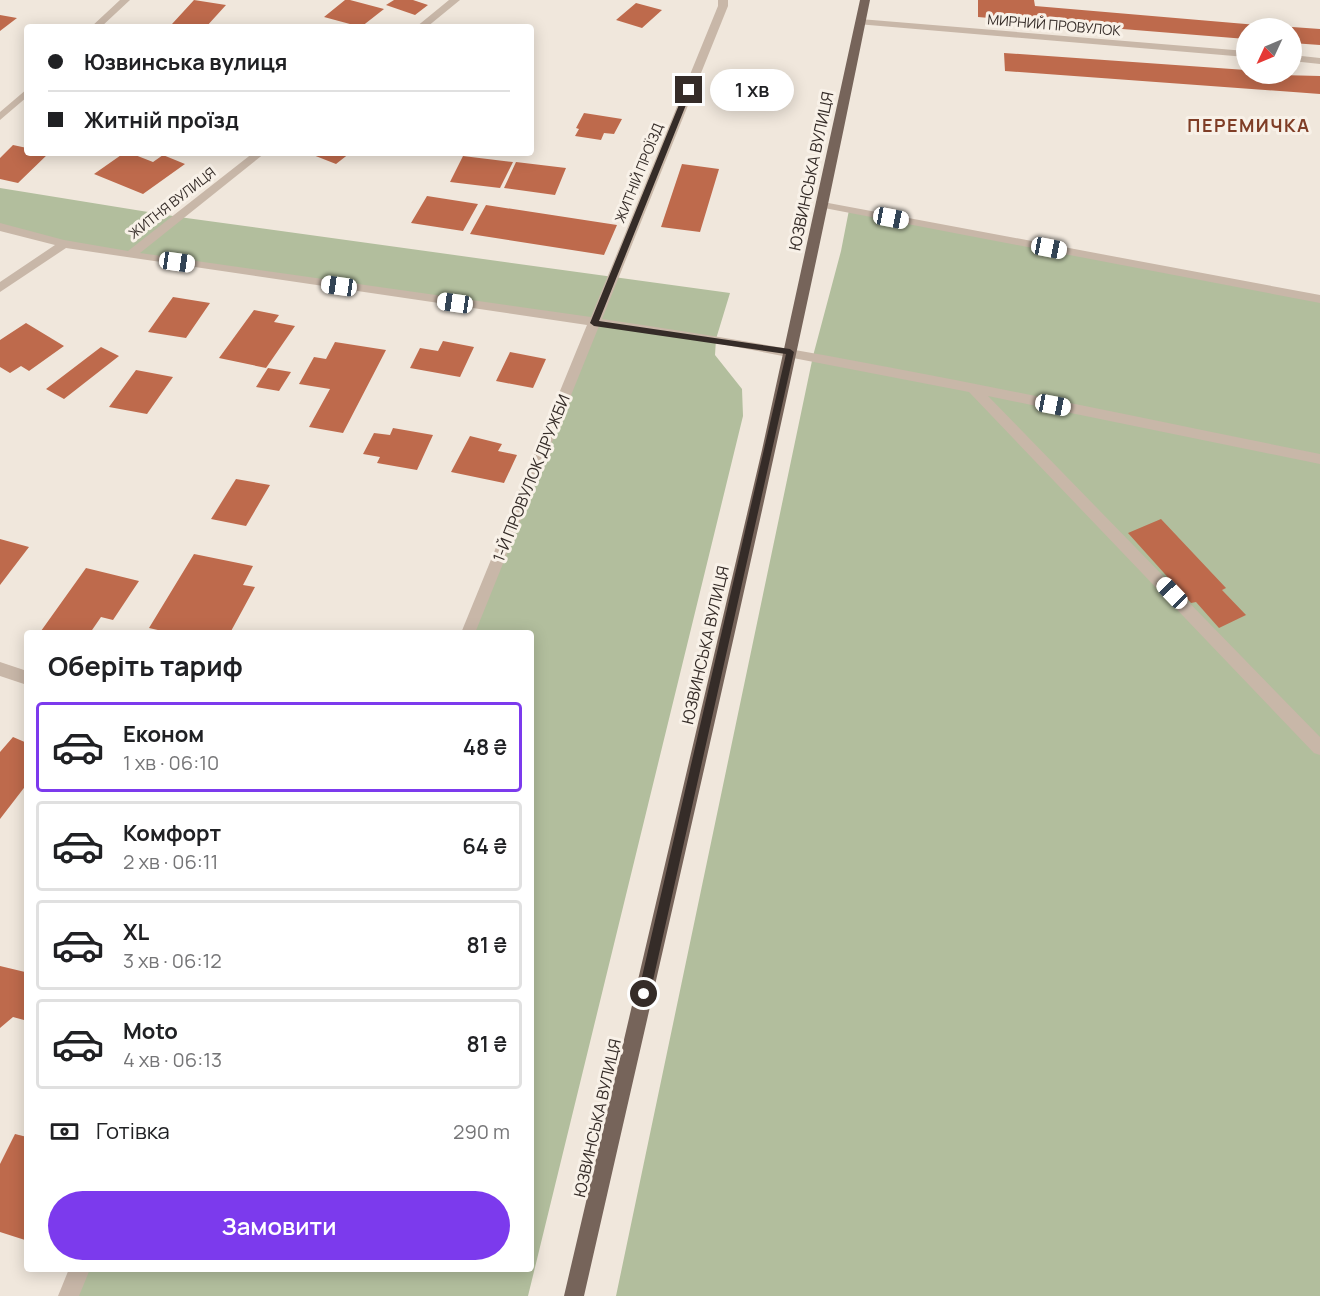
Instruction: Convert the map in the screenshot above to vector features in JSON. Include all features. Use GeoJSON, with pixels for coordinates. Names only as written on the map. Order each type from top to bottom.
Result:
{"type":"FeatureCollection","features":[{"type":"Feature","properties":{"kind":"main road","name":"ЮЗВИНСЬКА ВУЛИЦЯ"},"geometry":{"type":"LineString","coordinates":[[574,1296],[790,352],[865,0]]}},
{"type":"Feature","properties":{"kind":"street"},"geometry":{"type":"LineString","coordinates":[[99,24],[125,0]]}},
{"type":"Feature","properties":{"kind":"street"},"geometry":{"type":"LineString","coordinates":[[425,24],[455,0]]}},
{"type":"Feature","properties":{"kind":"street","name":"ЖИТНІЙ ПРОЇЗД"},"geometry":{"type":"LineString","coordinates":[[594,323],[719,17],[723,0]]}},
{"type":"Feature","properties":{"kind":"street","name":"МИРНИЙ ПРОВУЛОК"},"geometry":{"type":"LineString","coordinates":[[860,21],[1236,53]]}},
{"type":"Feature","properties":{"kind":"street"},"geometry":{"type":"LineString","coordinates":[[1302,59],[1320,61]]}},
{"type":"Feature","properties":{"kind":"street"},"geometry":{"type":"LineString","coordinates":[[0,117],[24,95]]}},
{"type":"Feature","properties":{"kind":"street","name":"ЖИТНЯ ВУЛИЦЯ"},"geometry":{"type":"LineString","coordinates":[[130,255],[256,156]]}},
{"type":"Feature","properties":{"kind":"street"},"geometry":{"type":"LineString","coordinates":[[823,205],[1320,300]]}},
{"type":"Feature","properties":{"kind":"street"},"geometry":{"type":"LineString","coordinates":[[0,227],[64,244],[130,255],[790,352],[1320,459]]}},
{"type":"Feature","properties":{"kind":"street"},"geometry":{"type":"LineString","coordinates":[[0,288],[64,244]]}},
{"type":"Feature","properties":{"kind":"street","name":"1-Й ПРОВУЛОК ДРУЖБИ"},"geometry":{"type":"LineString","coordinates":[[469,630],[594,323]]}},
{"type":"Feature","properties":{"kind":"street"},"geometry":{"type":"LineString","coordinates":[[973,388],[1320,748]]}},
{"type":"Feature","properties":{"kind":"street"},"geometry":{"type":"LineString","coordinates":[[0,669],[24,677]]}},
{"type":"Feature","properties":{"kind":"street"},"geometry":{"type":"LineString","coordinates":[[68,1296],[79,1272]]}},
{"type":"Feature","properties":{"kind":"green space"},"geometry":{"type":"Polygon","coordinates":[[[0,188],[179,217],[730,293],[716,339],[715,355],[742,389],[743,416],[534,1271],[534,630],[469,630],[594,323],[130,255],[0,227],[0,188]]]}},
{"type":"Feature","properties":{"kind":"green space"},"geometry":{"type":"Polygon","coordinates":[[[849,210],[1320,300],[1320,1296],[616,1296],[813,356],[841,251],[849,210]]]}},
{"type":"Feature","properties":{"kind":"green space"},"geometry":{"type":"Polygon","coordinates":[[[84,1272],[534,1272],[528,1296],[73,1296],[84,1272]]]}},
{"type":"Feature","properties":{"kind":"building"},"geometry":{"type":"Polygon","coordinates":[[[194,0],[226,5],[209,24],[172,24],[194,0]]]}},
{"type":"Feature","properties":{"kind":"building"},"geometry":{"type":"Polygon","coordinates":[[[345,0],[384,9],[365,24],[350,24],[324,17],[345,0]]]}},
{"type":"Feature","properties":{"kind":"building"},"geometry":{"type":"Polygon","coordinates":[[[394,0],[413,0],[428,5],[415,15],[386,5],[394,0]]]}},
{"type":"Feature","properties":{"kind":"building"},"geometry":{"type":"Polygon","coordinates":[[[978,0],[1034,0],[1035,6],[1236,23],[1236,38],[978,17],[978,0]]]}},
{"type":"Feature","properties":{"kind":"building"},"geometry":{"type":"Polygon","coordinates":[[[636,3],[662,10],[642,28],[616,20],[636,3]]]}},
{"type":"Feature","properties":{"kind":"building"},"geometry":{"type":"Polygon","coordinates":[[[0,15],[17,18],[0,31],[0,15]]]}},
{"type":"Feature","properties":{"kind":"building"},"geometry":{"type":"Polygon","coordinates":[[[1302,28],[1320,29],[1320,45],[1302,44],[1302,28]]]}},
{"type":"Feature","properties":{"kind":"building"},"geometry":{"type":"Polygon","coordinates":[[[1004,53],[1236,69],[1236,84],[1302,84],[1302,76],[1320,76],[1320,94],[1005,71],[1004,53]]]}},
{"type":"Feature","properties":{"kind":"building"},"geometry":{"type":"Polygon","coordinates":[[[584,113],[622,119],[614,134],[604,133],[601,140],[575,136],[579,129],[576,128],[584,113]]]}},
{"type":"Feature","properties":{"kind":"building"},"geometry":{"type":"Polygon","coordinates":[[[13,145],[24,147],[24,156],[46,156],[18,183],[0,179],[0,158],[13,145]]]}},
{"type":"Feature","properties":{"kind":"building"},"geometry":{"type":"Polygon","coordinates":[[[120,156],[138,156],[153,162],[165,156],[185,164],[143,194],[94,174],[120,156]]]}},
{"type":"Feature","properties":{"kind":"building"},"geometry":{"type":"Polygon","coordinates":[[[316,156],[346,156],[336,164],[316,156]]]}},
{"type":"Feature","properties":{"kind":"building"},"geometry":{"type":"Polygon","coordinates":[[[463,156],[513,162],[500,188],[450,182],[463,156]]]}},
{"type":"Feature","properties":{"kind":"building"},"geometry":{"type":"Polygon","coordinates":[[[516,162],[566,168],[555,195],[504,188],[516,162]]]}},
{"type":"Feature","properties":{"kind":"building"},"geometry":{"type":"Polygon","coordinates":[[[682,164],[719,169],[700,232],[661,227],[682,164]]]}},
{"type":"Feature","properties":{"kind":"building"},"geometry":{"type":"Polygon","coordinates":[[[427,196],[478,204],[463,231],[411,223],[427,196]]]}},
{"type":"Feature","properties":{"kind":"building"},"geometry":{"type":"Polygon","coordinates":[[[486,205],[617,225],[604,255],[470,234],[486,205]]]}},
{"type":"Feature","properties":{"kind":"building"},"geometry":{"type":"Polygon","coordinates":[[[173,297],[210,303],[186,338],[148,332],[173,297]]]}},
{"type":"Feature","properties":{"kind":"building"},"geometry":{"type":"Polygon","coordinates":[[[254,310],[279,315],[274,322],[295,326],[266,368],[219,358],[254,310]]]}},
{"type":"Feature","properties":{"kind":"building"},"geometry":{"type":"Polygon","coordinates":[[[26,323],[64,346],[29,371],[21,366],[10,373],[0,367],[0,340],[26,323]]]}},
{"type":"Feature","properties":{"kind":"building"},"geometry":{"type":"Polygon","coordinates":[[[443,341],[474,347],[460,377],[410,368],[420,348],[438,351],[443,341]]]}},
{"type":"Feature","properties":{"kind":"building"},"geometry":{"type":"Polygon","coordinates":[[[335,342],[386,350],[343,433],[309,427],[330,389],[299,384],[314,357],[326,359],[335,342]]]}},
{"type":"Feature","properties":{"kind":"building"},"geometry":{"type":"Polygon","coordinates":[[[101,347],[119,356],[64,399],[46,389],[101,347]]]}},
{"type":"Feature","properties":{"kind":"building"},"geometry":{"type":"Polygon","coordinates":[[[510,352],[546,359],[533,388],[496,381],[510,352]]]}},
{"type":"Feature","properties":{"kind":"building"},"geometry":{"type":"Polygon","coordinates":[[[268,368],[291,372],[279,391],[256,387],[268,368]]]}},
{"type":"Feature","properties":{"kind":"building"},"geometry":{"type":"Polygon","coordinates":[[[136,370],[173,377],[147,414],[109,407],[136,370]]]}},
{"type":"Feature","properties":{"kind":"building"},"geometry":{"type":"Polygon","coordinates":[[[393,428],[433,435],[417,470],[377,463],[380,457],[363,454],[374,433],[390,435],[393,428]]]}},
{"type":"Feature","properties":{"kind":"building"},"geometry":{"type":"Polygon","coordinates":[[[470,436],[502,444],[498,451],[517,455],[504,483],[451,472],[470,436]]]}},
{"type":"Feature","properties":{"kind":"building"},"geometry":{"type":"Polygon","coordinates":[[[236,479],[270,485],[246,526],[211,519],[236,479]]]}},
{"type":"Feature","properties":{"kind":"building"},"geometry":{"type":"Polygon","coordinates":[[[1161,519],[1226,588],[1222,590],[1246,615],[1219,628],[1196,602],[1191,603],[1128,533],[1161,519]]]}},
{"type":"Feature","properties":{"kind":"building"},"geometry":{"type":"Polygon","coordinates":[[[0,539],[29,547],[0,585],[0,539]]]}},
{"type":"Feature","properties":{"kind":"building"},"geometry":{"type":"Polygon","coordinates":[[[194,554],[253,566],[243,585],[255,587],[232,630],[149,628],[194,554]]]}},
{"type":"Feature","properties":{"kind":"building"},"geometry":{"type":"Polygon","coordinates":[[[86,568],[139,581],[113,620],[101,617],[92,630],[42,630],[86,568]]]}},
{"type":"Feature","properties":{"kind":"building"},"geometry":{"type":"Polygon","coordinates":[[[13,737],[24,742],[24,788],[0,819],[0,752],[13,737]]]}},
{"type":"Feature","properties":{"kind":"building"},"geometry":{"type":"Polygon","coordinates":[[[0,966],[24,972],[24,1020],[13,1017],[0,1028],[0,966]]]}},
{"type":"Feature","properties":{"kind":"building"},"geometry":{"type":"Polygon","coordinates":[[[15,1134],[24,1136],[24,1240],[0,1232],[0,1164],[15,1134]]]}},
{"type":"Feature","properties":{"kind":"district","name":"ПЕРЕМИЧКА"},"geometry":{"type":"Point","coordinates":[1249,126]}},
{"type":"Feature","properties":{"kind":"route"},"geometry":{"type":"LineString","coordinates":[[644,994],[790,352],[716,339],[594,323],[689,90]]}}]}
